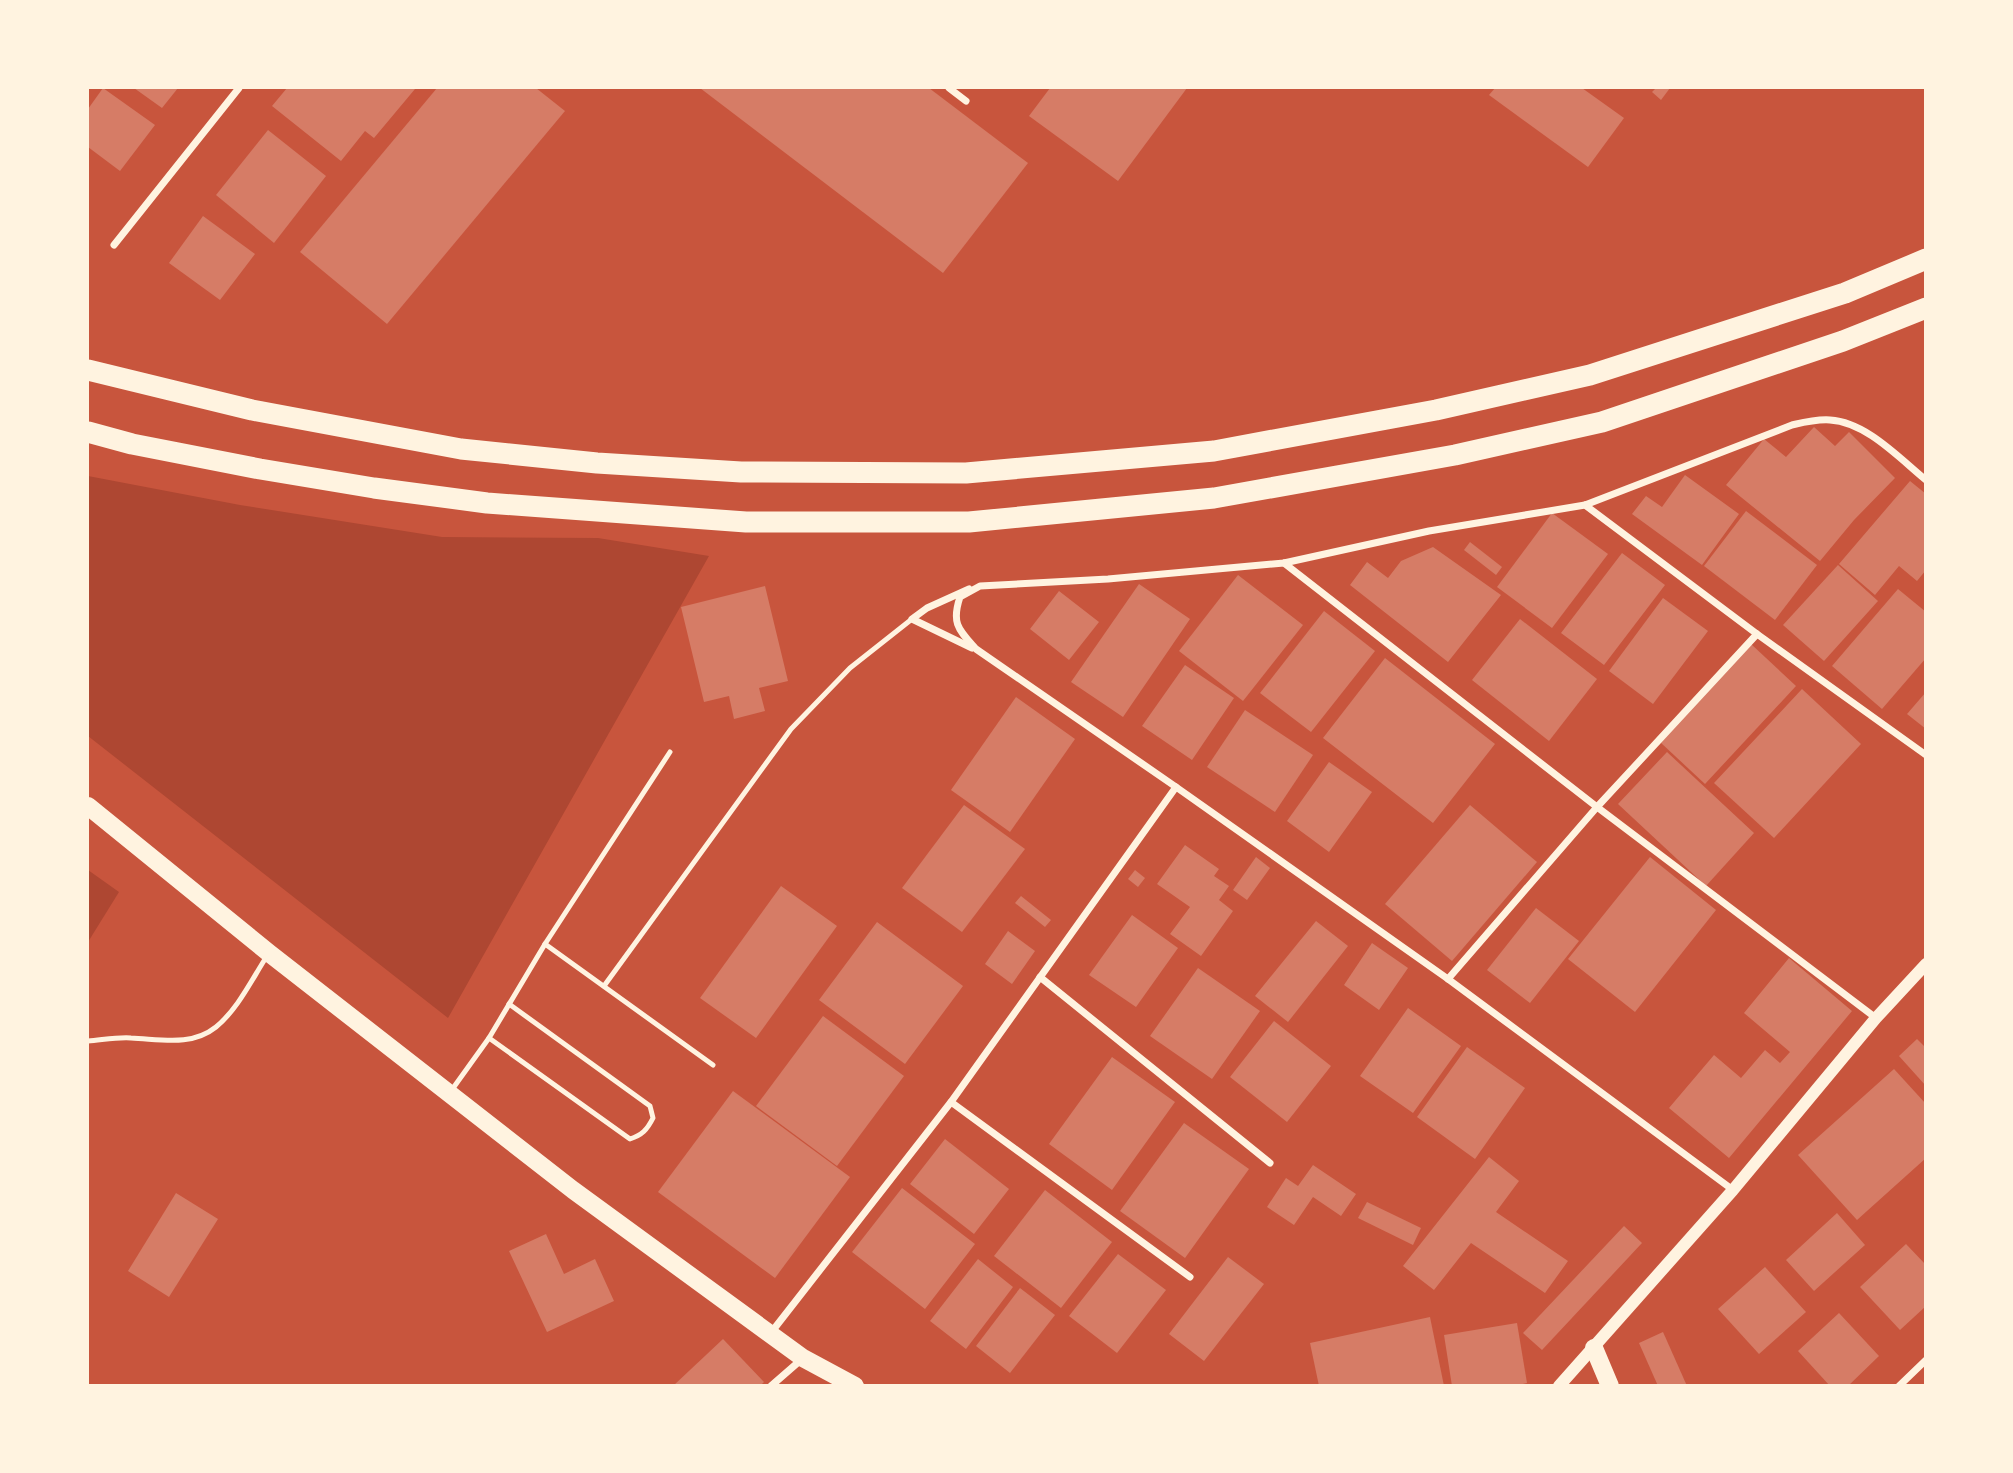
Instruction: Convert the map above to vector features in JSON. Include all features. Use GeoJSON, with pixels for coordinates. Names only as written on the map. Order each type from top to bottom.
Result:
{"type":"FeatureCollection","features":[{"type":"Feature","properties":{"kind":"highway"},"geometry":{"type":"LineString","coordinates":[[88,370],[252,410],[461,449],[597,463],[741,472],[965,472],[1214,451],[1436,410],[1590,375],[1845,293],[1926,259]]}},
{"type":"Feature","properties":{"kind":"highway"},"geometry":{"type":"LineString","coordinates":[[88,432],[132,444],[260,469],[487,503],[746,522],[969,522],[1214,498],[1455,455],[1602,422],[1843,341],[1926,308]]}},
{"type":"Feature","properties":{"kind":"main road"},"geometry":{"type":"LineString","coordinates":[[88,806],[269,953],[573,1190],[769,1335],[803,1358],[855,1385]]}},
{"type":"Feature","properties":{"kind":"main road"},"geometry":{"type":"LineString","coordinates":[[1594,1348],[1610,1385]]}},
{"type":"Feature","properties":{"kind":"street"},"geometry":{"type":"LineString","coordinates":[[114,245],[239,88]]}},
{"type":"Feature","properties":{"kind":"street"},"geometry":{"type":"LineString","coordinates":[[950,88],[966,101]]}},
{"type":"Feature","properties":{"kind":"street"},"geometry":{"type":"LineString","coordinates":[[912,619],[943,599],[980,586],[1108,579],[1284,563],[1429,531],[1585,505],[1792,425],[1812,421],[1832,420],[1851,425],[1873,437],[1926,480]]}},
{"type":"Feature","properties":{"kind":"street"},"geometry":{"type":"LineString","coordinates":[[1585,505],[1757,634],[1926,755]]}},
{"type":"Feature","properties":{"kind":"street"},"geometry":{"type":"LineString","coordinates":[[1284,563],[1597,807],[1876,1018]]}},
{"type":"Feature","properties":{"kind":"street"},"geometry":{"type":"LineString","coordinates":[[976,649],[958,630],[955,619],[960,597],[980,586]]}},
{"type":"Feature","properties":{"kind":"street"},"geometry":{"type":"LineString","coordinates":[[912,619],[976,649],[1176,787],[1448,979],[1733,1190]]}},
{"type":"Feature","properties":{"kind":"street"},"geometry":{"type":"LineString","coordinates":[[1448,979],[1597,807],[1757,634]]}},
{"type":"Feature","properties":{"kind":"street"},"geometry":{"type":"LineString","coordinates":[[769,1335],[951,1102],[1176,787]]}},
{"type":"Feature","properties":{"kind":"street"},"geometry":{"type":"LineString","coordinates":[[1559,1385],[1733,1190],[1876,1018],[1926,964]]}},
{"type":"Feature","properties":{"kind":"street"},"geometry":{"type":"LineString","coordinates":[[1040,977],[1270,1163]]}},
{"type":"Feature","properties":{"kind":"street"},"geometry":{"type":"LineString","coordinates":[[951,1102],[1190,1277]]}},
{"type":"Feature","properties":{"kind":"street"},"geometry":{"type":"LineString","coordinates":[[771,1385],[803,1358]]}},
{"type":"Feature","properties":{"kind":"street"},"geometry":{"type":"LineString","coordinates":[[1899,1385],[1926,1360]]}},
{"type":"Feature","properties":{"kind":"lane"},"geometry":{"type":"LineString","coordinates":[[604,986],[791,729],[850,668],[912,619]]}},
{"type":"Feature","properties":{"kind":"lane"},"geometry":{"type":"LineString","coordinates":[[449,1093],[489,1038],[545,944],[670,752]]}},
{"type":"Feature","properties":{"kind":"lane"},"geometry":{"type":"LineString","coordinates":[[545,944],[713,1065]]}},
{"type":"Feature","properties":{"kind":"lane"},"geometry":{"type":"LineString","coordinates":[[88,1041],[130,1038],[170,1042],[198,1037],[215,1028],[228,1015],[269,953]]}},
{"type":"Feature","properties":{"kind":"lane"},"geometry":{"type":"LineString","coordinates":[[489,1038],[630,1139],[640,1136],[647,1129],[653,1118],[650,1106],[509,1004]]}},
{"type":"Feature","properties":{"kind":"shaded area"},"geometry":{"type":"Polygon","coordinates":[[[88,476],[240,505],[442,537],[598,538],[709,556],[448,1018],[88,736],[88,476]]]}},
{"type":"Feature","properties":{"kind":"shaded area"},"geometry":{"type":"Polygon","coordinates":[[[88,870],[119,892],[88,942],[88,870]]]}},
{"type":"Feature","properties":{"kind":"building"},"geometry":{"type":"Polygon","coordinates":[[[103,88],[155,125],[120,171],[88,147],[88,109],[103,88]]]}},
{"type":"Feature","properties":{"kind":"building"},"geometry":{"type":"Polygon","coordinates":[[[134,88],[178,88],[162,108],[134,88]]]}},
{"type":"Feature","properties":{"kind":"building"},"geometry":{"type":"Polygon","coordinates":[[[287,88],[415,89],[374,138],[365,131],[341,161],[272,106],[287,88]]]}},
{"type":"Feature","properties":{"kind":"building"},"geometry":{"type":"Polygon","coordinates":[[[437,88],[536,88],[565,111],[387,324],[300,252],[437,88]]]}},
{"type":"Feature","properties":{"kind":"building"},"geometry":{"type":"Polygon","coordinates":[[[700,88],[929,88],[1028,163],[943,273],[700,88]]]}},
{"type":"Feature","properties":{"kind":"building"},"geometry":{"type":"Polygon","coordinates":[[[1050,88],[1187,88],[1118,181],[1029,116],[1050,88]]]}},
{"type":"Feature","properties":{"kind":"building"},"geometry":{"type":"Polygon","coordinates":[[[1495,88],[1582,88],[1624,118],[1588,167],[1489,95],[1495,88]]]}},
{"type":"Feature","properties":{"kind":"building"},"geometry":{"type":"Polygon","coordinates":[[[1656,88],[1670,88],[1661,100],[1652,92],[1656,88]]]}},
{"type":"Feature","properties":{"kind":"building"},"geometry":{"type":"Polygon","coordinates":[[[268,130],[326,176],[274,243],[216,195],[268,130]]]}},
{"type":"Feature","properties":{"kind":"building"},"geometry":{"type":"Polygon","coordinates":[[[203,216],[255,254],[220,300],[169,263],[203,216]]]}},
{"type":"Feature","properties":{"kind":"building"},"geometry":{"type":"Polygon","coordinates":[[[1814,427],[1835,446],[1849,432],[1895,478],[1854,520],[1820,561],[1726,485],[1764,439],[1786,457],[1814,427]]]}},
{"type":"Feature","properties":{"kind":"building"},"geometry":{"type":"Polygon","coordinates":[[[1685,475],[1739,514],[1702,565],[1632,514],[1646,496],[1662,507],[1685,475]]]}},
{"type":"Feature","properties":{"kind":"building"},"geometry":{"type":"Polygon","coordinates":[[[1910,481],[1926,494],[1926,570],[1917,581],[1899,566],[1875,595],[1839,564],[1910,481]]]}},
{"type":"Feature","properties":{"kind":"building"},"geometry":{"type":"Polygon","coordinates":[[[1746,511],[1817,565],[1775,620],[1704,566],[1746,511]]]}},
{"type":"Feature","properties":{"kind":"building"},"geometry":{"type":"Polygon","coordinates":[[[1552,513],[1608,554],[1552,628],[1497,587],[1552,513]]]}},
{"type":"Feature","properties":{"kind":"building"},"geometry":{"type":"Polygon","coordinates":[[[1470,542],[1502,567],[1496,575],[1464,550],[1470,542]]]}},
{"type":"Feature","properties":{"kind":"building"},"geometry":{"type":"Polygon","coordinates":[[[1433,547],[1501,595],[1448,662],[1350,585],[1367,562],[1388,578],[1401,561],[1433,547]]]}},
{"type":"Feature","properties":{"kind":"building"},"geometry":{"type":"Polygon","coordinates":[[[1622,553],[1665,585],[1604,665],[1561,633],[1622,553]]]}},
{"type":"Feature","properties":{"kind":"building"},"geometry":{"type":"Polygon","coordinates":[[[1838,565],[1878,601],[1824,661],[1783,625],[1838,565]]]}},
{"type":"Feature","properties":{"kind":"building"},"geometry":{"type":"Polygon","coordinates":[[[1238,575],[1303,625],[1243,701],[1179,651],[1238,575]]]}},
{"type":"Feature","properties":{"kind":"building"},"geometry":{"type":"Polygon","coordinates":[[[1139,584],[1190,619],[1123,717],[1071,682],[1139,584]]]}},
{"type":"Feature","properties":{"kind":"building"},"geometry":{"type":"Polygon","coordinates":[[[765,586],[788,681],[759,688],[765,711],[734,719],[729,696],[704,702],[681,607],[765,586]]]}},
{"type":"Feature","properties":{"kind":"building"},"geometry":{"type":"Polygon","coordinates":[[[1898,589],[1926,612],[1926,658],[1882,709],[1832,666],[1898,589]]]}},
{"type":"Feature","properties":{"kind":"building"},"geometry":{"type":"Polygon","coordinates":[[[1059,591],[1099,622],[1069,660],[1030,629],[1059,591]]]}},
{"type":"Feature","properties":{"kind":"building"},"geometry":{"type":"Polygon","coordinates":[[[1663,598],[1708,631],[1653,704],[1609,671],[1663,598]]]}},
{"type":"Feature","properties":{"kind":"building"},"geometry":{"type":"Polygon","coordinates":[[[1324,611],[1375,651],[1311,732],[1260,693],[1324,611]]]}},
{"type":"Feature","properties":{"kind":"building"},"geometry":{"type":"Polygon","coordinates":[[[1520,619],[1597,679],[1549,741],[1472,680],[1520,619]]]}},
{"type":"Feature","properties":{"kind":"building"},"geometry":{"type":"Polygon","coordinates":[[[1751,644],[1796,686],[1705,784],[1660,742],[1751,644]]]}},
{"type":"Feature","properties":{"kind":"building"},"geometry":{"type":"Polygon","coordinates":[[[1385,658],[1495,744],[1433,823],[1323,738],[1385,658]]]}},
{"type":"Feature","properties":{"kind":"building"},"geometry":{"type":"Polygon","coordinates":[[[1185,665],[1234,698],[1192,760],[1142,726],[1185,665]]]}},
{"type":"Feature","properties":{"kind":"building"},"geometry":{"type":"Polygon","coordinates":[[[1802,689],[1861,744],[1774,838],[1714,783],[1802,689]]]}},
{"type":"Feature","properties":{"kind":"building"},"geometry":{"type":"Polygon","coordinates":[[[1926,692],[1926,729],[1907,714],[1926,692]]]}},
{"type":"Feature","properties":{"kind":"building"},"geometry":{"type":"Polygon","coordinates":[[[1016,697],[1075,739],[1010,832],[951,790],[1016,697]]]}},
{"type":"Feature","properties":{"kind":"building"},"geometry":{"type":"Polygon","coordinates":[[[1245,710],[1313,755],[1275,812],[1207,767],[1245,710]]]}},
{"type":"Feature","properties":{"kind":"building"},"geometry":{"type":"Polygon","coordinates":[[[1667,752],[1754,833],[1706,886],[1618,804],[1667,752]]]}},
{"type":"Feature","properties":{"kind":"building"},"geometry":{"type":"Polygon","coordinates":[[[1329,762],[1372,792],[1329,852],[1287,821],[1329,762]]]}},
{"type":"Feature","properties":{"kind":"building"},"geometry":{"type":"Polygon","coordinates":[[[964,805],[1025,849],[962,932],[902,888],[964,805]]]}},
{"type":"Feature","properties":{"kind":"building"},"geometry":{"type":"Polygon","coordinates":[[[1470,805],[1537,862],[1452,961],[1385,904],[1470,805]]]}},
{"type":"Feature","properties":{"kind":"building"},"geometry":{"type":"Polygon","coordinates":[[[1185,845],[1219,869],[1214,876],[1229,886],[1219,900],[1233,911],[1201,956],[1170,934],[1190,907],[1157,884],[1185,845]]]}},
{"type":"Feature","properties":{"kind":"building"},"geometry":{"type":"Polygon","coordinates":[[[1256,857],[1270,868],[1247,900],[1233,890],[1256,857]]]}},
{"type":"Feature","properties":{"kind":"building"},"geometry":{"type":"Polygon","coordinates":[[[1650,857],[1716,910],[1635,1012],[1568,959],[1650,857]]]}},
{"type":"Feature","properties":{"kind":"building"},"geometry":{"type":"Polygon","coordinates":[[[1135,870],[1145,878],[1138,887],[1128,879],[1135,870]]]}},
{"type":"Feature","properties":{"kind":"building"},"geometry":{"type":"Polygon","coordinates":[[[781,886],[837,926],[756,1038],[700,998],[781,886]]]}},
{"type":"Feature","properties":{"kind":"building"},"geometry":{"type":"Polygon","coordinates":[[[1021,896],[1051,920],[1045,927],[1015,903],[1021,896]]]}},
{"type":"Feature","properties":{"kind":"building"},"geometry":{"type":"Polygon","coordinates":[[[1536,908],[1579,941],[1530,1003],[1487,970],[1536,908]]]}},
{"type":"Feature","properties":{"kind":"building"},"geometry":{"type":"Polygon","coordinates":[[[1132,915],[1178,948],[1136,1007],[1089,975],[1132,915]]]}},
{"type":"Feature","properties":{"kind":"building"},"geometry":{"type":"Polygon","coordinates":[[[1316,921],[1348,946],[1288,1022],[1255,996],[1316,921]]]}},
{"type":"Feature","properties":{"kind":"building"},"geometry":{"type":"Polygon","coordinates":[[[877,922],[963,986],[905,1064],[819,1000],[877,922]]]}},
{"type":"Feature","properties":{"kind":"building"},"geometry":{"type":"Polygon","coordinates":[[[1008,931],[1035,951],[1012,984],[985,964],[1008,931]]]}},
{"type":"Feature","properties":{"kind":"building"},"geometry":{"type":"Polygon","coordinates":[[[1372,943],[1408,968],[1379,1010],[1344,985],[1372,943]]]}},
{"type":"Feature","properties":{"kind":"building"},"geometry":{"type":"Polygon","coordinates":[[[1789,958],[1852,1011],[1729,1158],[1669,1108],[1714,1055],[1741,1078],[1765,1050],[1780,1063],[1790,1052],[1744,1013],[1789,958]]]}},
{"type":"Feature","properties":{"kind":"building"},"geometry":{"type":"Polygon","coordinates":[[[1198,968],[1260,1011],[1212,1079],[1150,1036],[1198,968]]]}},
{"type":"Feature","properties":{"kind":"building"},"geometry":{"type":"Polygon","coordinates":[[[1408,1008],[1461,1046],[1413,1113],[1360,1076],[1408,1008]]]}},
{"type":"Feature","properties":{"kind":"building"},"geometry":{"type":"Polygon","coordinates":[[[823,1016],[904,1076],[837,1166],[756,1106],[823,1016]]]}},
{"type":"Feature","properties":{"kind":"building"},"geometry":{"type":"Polygon","coordinates":[[[1274,1021],[1331,1066],[1287,1122],[1230,1077],[1274,1021]]]}},
{"type":"Feature","properties":{"kind":"building"},"geometry":{"type":"Polygon","coordinates":[[[1917,1039],[1926,1048],[1926,1086],[1899,1056],[1917,1039]]]}},
{"type":"Feature","properties":{"kind":"building"},"geometry":{"type":"Polygon","coordinates":[[[1467,1047],[1525,1088],[1475,1159],[1417,1117],[1467,1047]]]}},
{"type":"Feature","properties":{"kind":"building"},"geometry":{"type":"Polygon","coordinates":[[[1112,1057],[1175,1102],[1112,1190],[1049,1144],[1112,1057]]]}},
{"type":"Feature","properties":{"kind":"building"},"geometry":{"type":"Polygon","coordinates":[[[1894,1069],[1926,1104],[1926,1158],[1857,1220],[1798,1155],[1894,1069]]]}},
{"type":"Feature","properties":{"kind":"building"},"geometry":{"type":"Polygon","coordinates":[[[733,1091],[850,1177],[775,1278],[658,1192],[733,1091]]]}},
{"type":"Feature","properties":{"kind":"building"},"geometry":{"type":"Polygon","coordinates":[[[1184,1123],[1249,1169],[1185,1258],[1120,1211],[1184,1123]]]}},
{"type":"Feature","properties":{"kind":"building"},"geometry":{"type":"Polygon","coordinates":[[[945,1139],[1009,1189],[974,1234],[910,1184],[945,1139]]]}},
{"type":"Feature","properties":{"kind":"building"},"geometry":{"type":"Polygon","coordinates":[[[1489,1157],[1519,1181],[1496,1212],[1568,1261],[1545,1293],[1471,1243],[1434,1290],[1403,1266],[1489,1157]]]}},
{"type":"Feature","properties":{"kind":"building"},"geometry":{"type":"Polygon","coordinates":[[[1313,1165],[1356,1194],[1341,1216],[1313,1197],[1294,1225],[1267,1207],[1286,1178],[1298,1186],[1313,1165]]]}},
{"type":"Feature","properties":{"kind":"building"},"geometry":{"type":"Polygon","coordinates":[[[902,1188],[975,1244],[925,1309],[852,1252],[902,1188]]]}},
{"type":"Feature","properties":{"kind":"building"},"geometry":{"type":"Polygon","coordinates":[[[1045,1190],[1112,1242],[1061,1308],[994,1256],[1045,1190]]]}},
{"type":"Feature","properties":{"kind":"building"},"geometry":{"type":"Polygon","coordinates":[[[176,1193],[218,1219],[169,1297],[128,1271],[176,1193]]]}},
{"type":"Feature","properties":{"kind":"building"},"geometry":{"type":"Polygon","coordinates":[[[1367,1202],[1421,1228],[1413,1245],[1358,1218],[1367,1202]]]}},
{"type":"Feature","properties":{"kind":"building"},"geometry":{"type":"Polygon","coordinates":[[[1837,1213],[1865,1245],[1814,1291],[1786,1260],[1837,1213]]]}},
{"type":"Feature","properties":{"kind":"building"},"geometry":{"type":"Polygon","coordinates":[[[1624,1226],[1642,1243],[1542,1350],[1523,1333],[1624,1226]]]}},
{"type":"Feature","properties":{"kind":"building"},"geometry":{"type":"Polygon","coordinates":[[[546,1234],[564,1274],[595,1259],[614,1301],[547,1332],[509,1251],[546,1234]]]}},
{"type":"Feature","properties":{"kind":"building"},"geometry":{"type":"Polygon","coordinates":[[[1906,1244],[1926,1265],[1926,1306],[1900,1330],[1860,1287],[1906,1244]]]}},
{"type":"Feature","properties":{"kind":"building"},"geometry":{"type":"Polygon","coordinates":[[[1118,1254],[1166,1290],[1117,1353],[1069,1316],[1118,1254]]]}},
{"type":"Feature","properties":{"kind":"building"},"geometry":{"type":"Polygon","coordinates":[[[1228,1257],[1264,1284],[1204,1361],[1169,1334],[1228,1257]]]}},
{"type":"Feature","properties":{"kind":"building"},"geometry":{"type":"Polygon","coordinates":[[[978,1259],[1013,1287],[966,1349],[930,1321],[978,1259]]]}},
{"type":"Feature","properties":{"kind":"building"},"geometry":{"type":"Polygon","coordinates":[[[1765,1267],[1806,1312],[1759,1354],[1718,1309],[1765,1267]]]}},
{"type":"Feature","properties":{"kind":"building"},"geometry":{"type":"Polygon","coordinates":[[[1020,1288],[1055,1315],[1010,1373],[976,1346],[1020,1288]]]}},
{"type":"Feature","properties":{"kind":"building"},"geometry":{"type":"Polygon","coordinates":[[[1839,1313],[1879,1356],[1848,1386],[1830,1386],[1798,1351],[1839,1313]]]}},
{"type":"Feature","properties":{"kind":"building"},"geometry":{"type":"Polygon","coordinates":[[[1430,1317],[1444,1386],[1319,1386],[1310,1343],[1430,1317]]]}},
{"type":"Feature","properties":{"kind":"building"},"geometry":{"type":"Polygon","coordinates":[[[1517,1323],[1527,1383],[1514,1386],[1452,1386],[1444,1335],[1517,1323]]]}},
{"type":"Feature","properties":{"kind":"building"},"geometry":{"type":"Polygon","coordinates":[[[1663,1332],[1687,1386],[1658,1386],[1639,1343],[1663,1332]]]}},
{"type":"Feature","properties":{"kind":"building"},"geometry":{"type":"Polygon","coordinates":[[[723,1339],[764,1382],[760,1386],[673,1386],[723,1339]]]}}]}
